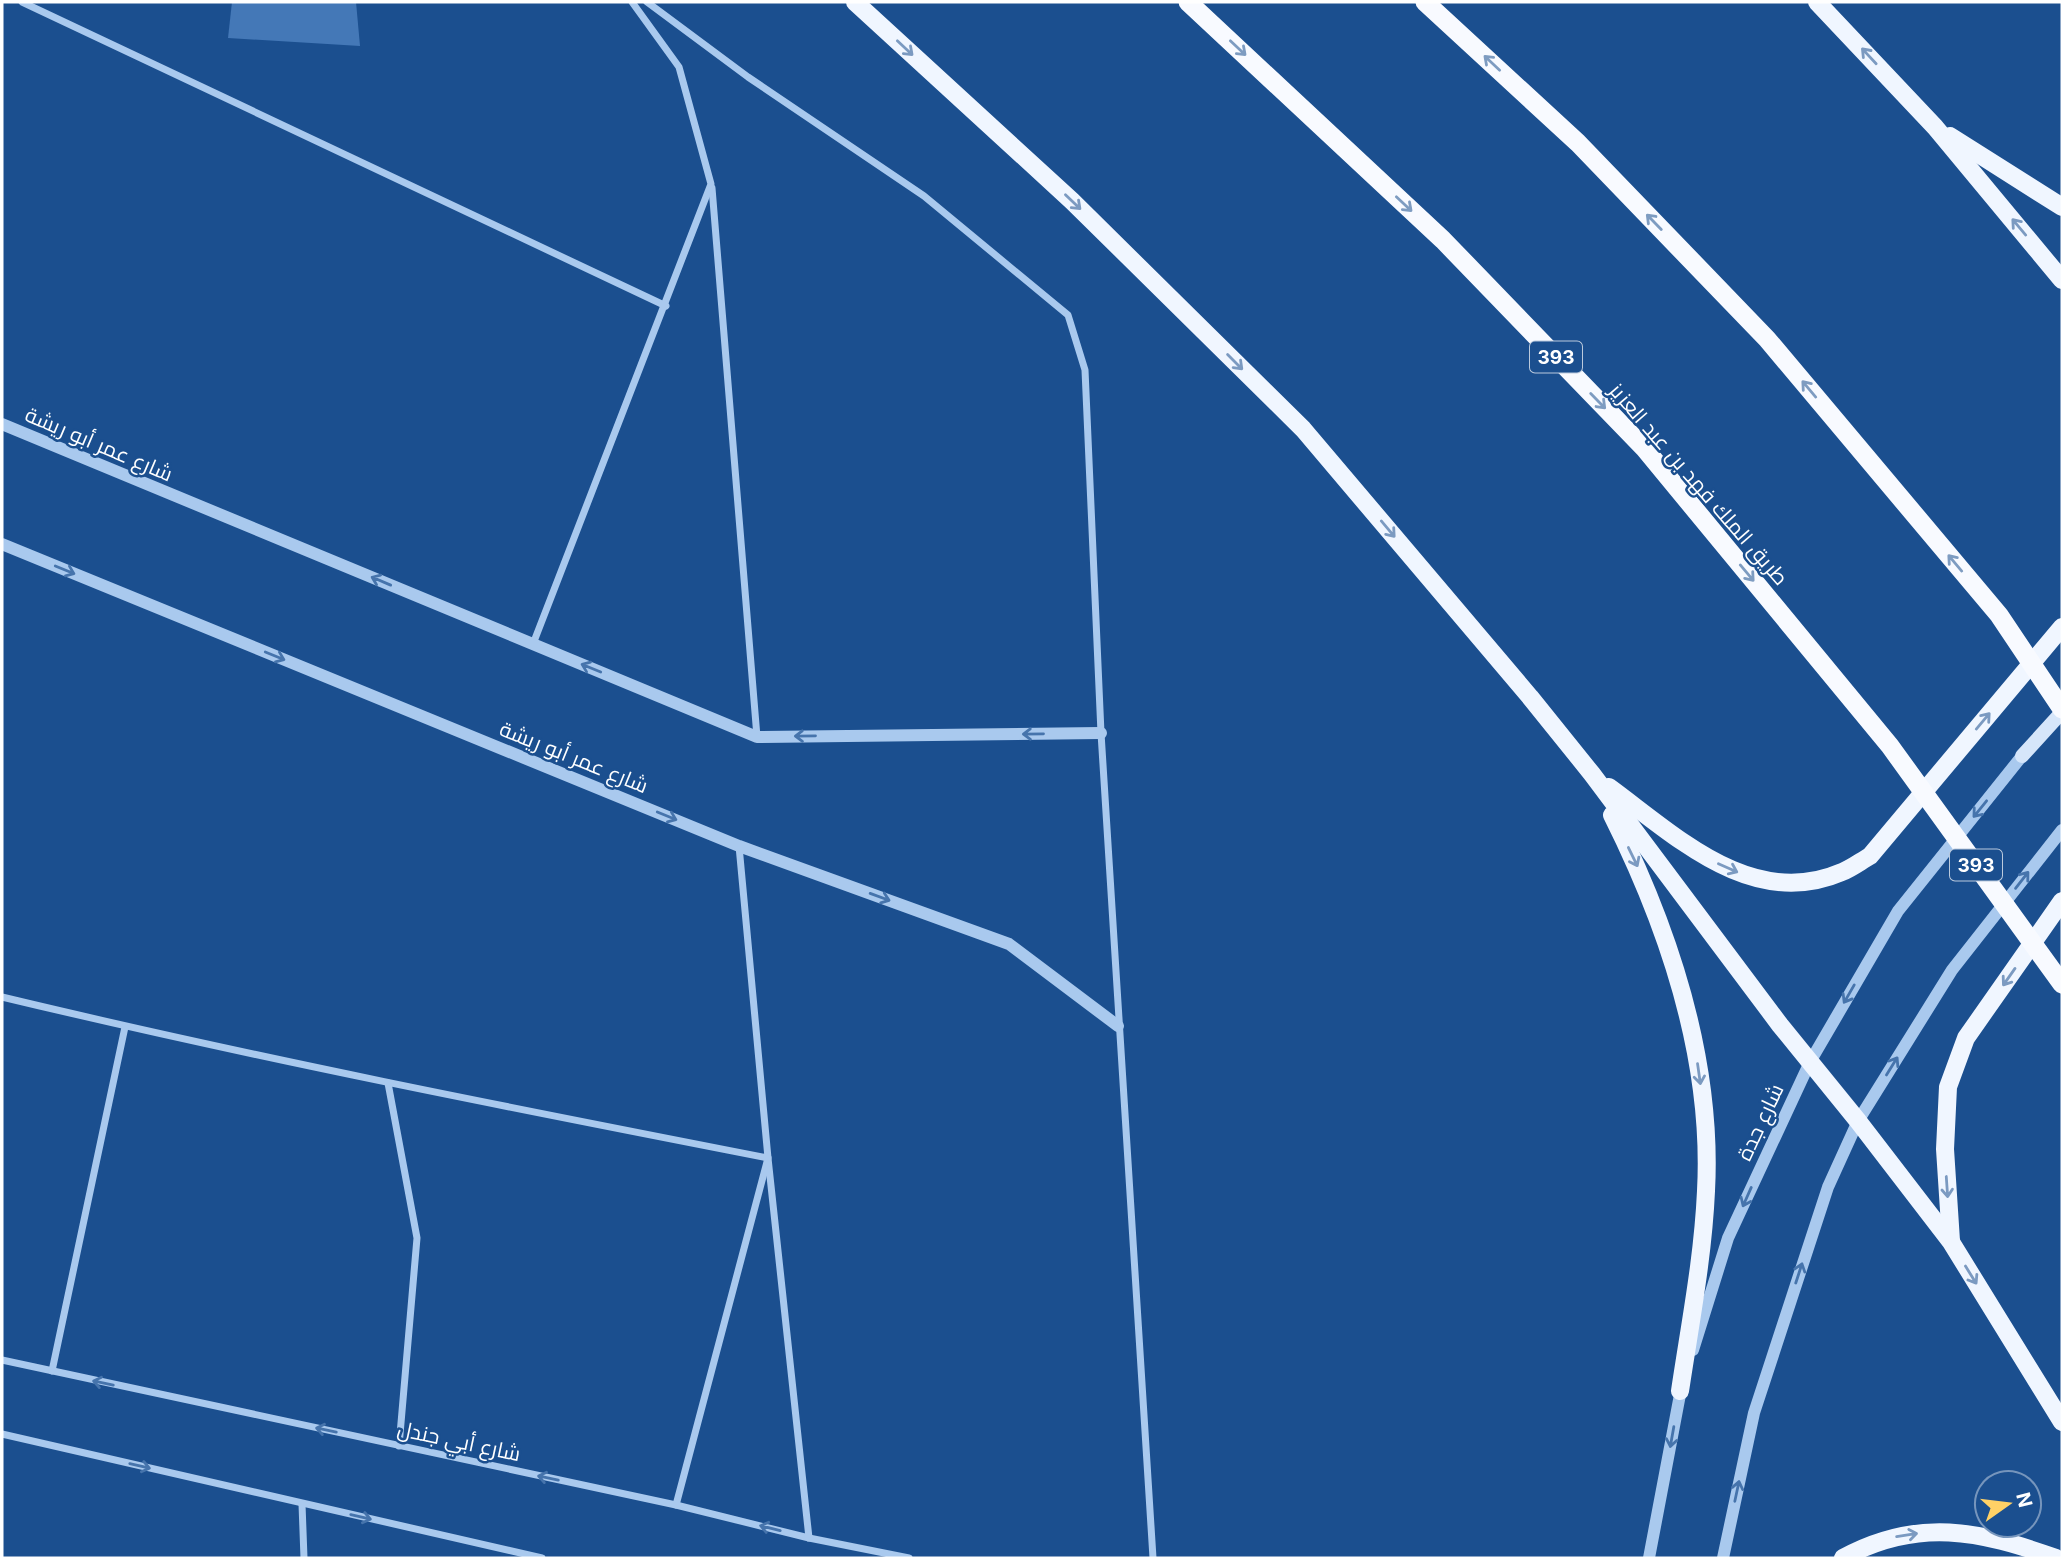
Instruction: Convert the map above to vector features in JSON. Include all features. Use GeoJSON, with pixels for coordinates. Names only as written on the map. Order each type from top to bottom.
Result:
{"type":"FeatureCollection","features":[{"type":"Feature","properties":{"kind":"highway","name":"طريق الملك فهد بن عبد العزيز"},"geometry":{"type":"LineString","coordinates":[[1188,2],[1443,240],[1644,449],[1890,746],[2062,984]]}},
{"type":"Feature","properties":{"kind":"highway"},"geometry":{"type":"LineString","coordinates":[[1425,2],[1578,144],[1767,339],[1999,615],[2062,710]]}},
{"type":"Feature","properties":{"kind":"main road"},"geometry":{"type":"LineString","coordinates":[[855,2],[1072,201],[1303,429],[1592,774],[1810,1062],[1951,1242],[2062,1422]]}},
{"type":"Feature","properties":{"kind":"main road"},"geometry":{"type":"LineString","coordinates":[[1817,2],[1935,127],[2062,280]]}},
{"type":"Feature","properties":{"kind":"main road"},"geometry":{"type":"LineString","coordinates":[[1935,127],[2062,207]]}},
{"type":"Feature","properties":{"kind":"main road"},"geometry":{"type":"LineString","coordinates":[[1592,774],[1705,857],[1732,871],[1768,882],[1812,881],[1843,872],[1870,856],[2062,627]]}},
{"type":"Feature","properties":{"kind":"main road"},"geometry":{"type":"LineString","coordinates":[[2022,755],[2062,710]]}},
{"type":"Feature","properties":{"kind":"main road"},"geometry":{"type":"LineString","coordinates":[[1592,774],[1637,865],[1661,924],[1686,1004],[1699,1071],[1705,1129],[1706,1188],[1702,1243],[1680,1391]]}},
{"type":"Feature","properties":{"kind":"main road"},"geometry":{"type":"LineString","coordinates":[[1951,1242],[1945,1149],[1948,1087],[1966,1038],[2062,901]]}},
{"type":"Feature","properties":{"kind":"main road"},"geometry":{"type":"LineString","coordinates":[[1843,1558],[1890,1538],[1950,1531],[2008,1541],[2056,1558]]}},
{"type":"Feature","properties":{"kind":"street"},"geometry":{"type":"LineString","coordinates":[[22,2],[666,306]]}},
{"type":"Feature","properties":{"kind":"street"},"geometry":{"type":"LineString","coordinates":[[632,2],[679,67],[711,184],[757,737]]}},
{"type":"Feature","properties":{"kind":"street"},"geometry":{"type":"LineString","coordinates":[[647,2],[748,77],[924,196],[1068,315],[1085,370],[1101,733],[1153,1558]]}},
{"type":"Feature","properties":{"kind":"street"},"geometry":{"type":"LineString","coordinates":[[533,644],[711,184]]}},
{"type":"Feature","properties":{"kind":"street","name":"شارع عمر أبو ريشة"},"geometry":{"type":"LineString","coordinates":[[2,424],[757,737],[1101,733]]}},
{"type":"Feature","properties":{"kind":"street","name":"شارع عمر أبو ريشة"},"geometry":{"type":"LineString","coordinates":[[2,544],[739,846],[1009,944],[1118,1026]]}},
{"type":"Feature","properties":{"kind":"street","name":"شارع جدة"},"geometry":{"type":"LineString","coordinates":[[1649,1558],[1680,1391],[1728,1238],[1810,1062],[1898,911],[2022,755]]}},
{"type":"Feature","properties":{"kind":"street"},"geometry":{"type":"LineString","coordinates":[[1723,1558],[1754,1413],[1828,1186],[1858,1121],[1952,970],[2062,830]]}},
{"type":"Feature","properties":{"kind":"street"},"geometry":{"type":"LineString","coordinates":[[739,846],[768,1158],[809,1538]]}},
{"type":"Feature","properties":{"kind":"street"},"geometry":{"type":"LineString","coordinates":[[2,997],[125,1027],[388,1083],[768,1158]]}},
{"type":"Feature","properties":{"kind":"street"},"geometry":{"type":"LineString","coordinates":[[52,1371],[125,1027]]}},
{"type":"Feature","properties":{"kind":"street"},"geometry":{"type":"LineString","coordinates":[[388,1083],[417,1238],[399,1446]]}},
{"type":"Feature","properties":{"kind":"street"},"geometry":{"type":"LineString","coordinates":[[677,1506],[768,1158]]}},
{"type":"Feature","properties":{"kind":"street","name":"شارع أبي جندل"},"geometry":{"type":"LineString","coordinates":[[2,1360],[909,1558]]}},
{"type":"Feature","properties":{"kind":"street"},"geometry":{"type":"LineString","coordinates":[[2,1434],[542,1558]]}},
{"type":"Feature","properties":{"kind":"street"},"geometry":{"type":"LineString","coordinates":[[302,1504],[304,1558]]}},
{"type":"Feature","properties":{"kind":"building"},"geometry":{"type":"Polygon","coordinates":[[[232,2],[356,2],[360,46],[228,38],[232,2]]]}}]}
